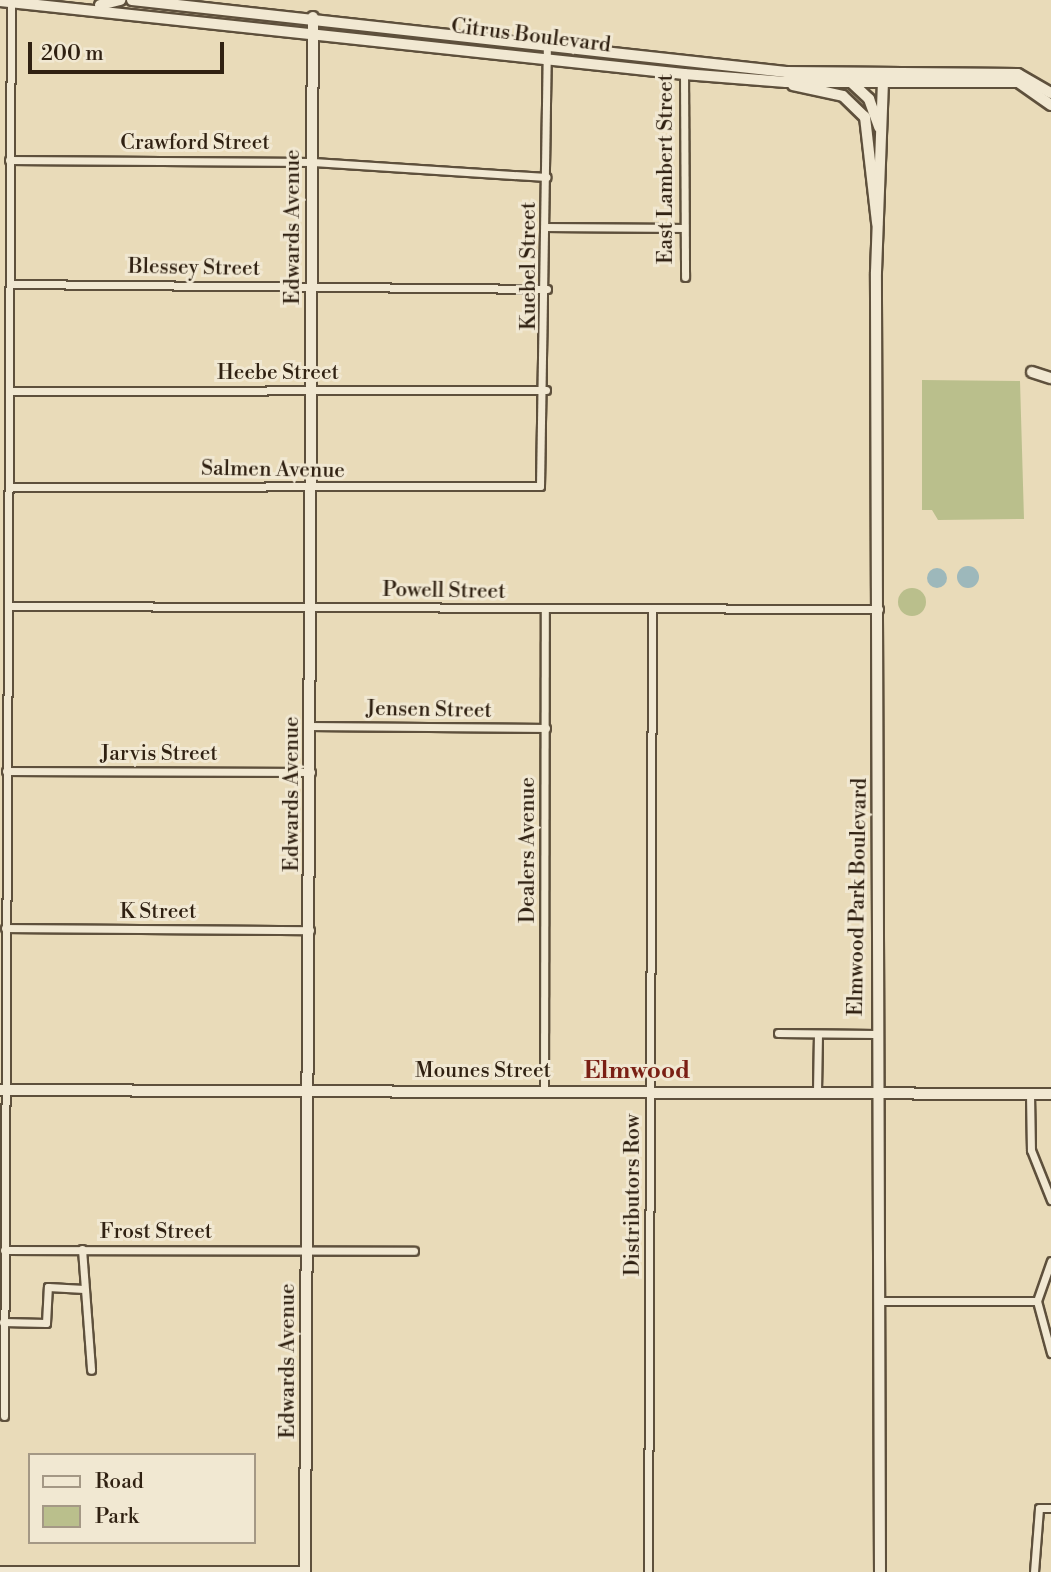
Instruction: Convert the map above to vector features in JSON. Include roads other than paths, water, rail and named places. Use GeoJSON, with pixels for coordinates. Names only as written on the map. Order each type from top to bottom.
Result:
{"type":"FeatureCollection","features":[{"type":"Feature","properties":{"kind":"street"},"geometry":{"type":"LineString","coordinates":[[90,9],[120,0]]}},
{"type":"Feature","properties":{"kind":"street","name":"Citrus Boulevard"},"geometry":{"type":"LineString","coordinates":[[132,0],[547,41],[685,61],[811,73],[1018,74],[1051,93]]}},
{"type":"Feature","properties":{"kind":"street"},"geometry":{"type":"LineString","coordinates":[[4,1416],[2,1090],[10,391],[5,1]]}},
{"type":"Feature","properties":{"kind":"street","name":"Citrus Boulevard"},"geometry":{"type":"LineString","coordinates":[[5,1],[546,56],[684,74],[786,82],[1017,82],[1051,105]]}},
{"type":"Feature","properties":{"kind":"street","name":"Edwards Avenue"},"geometry":{"type":"LineString","coordinates":[[305,1571],[312,772],[313,17]]}},
{"type":"Feature","properties":{"kind":"street","name":"Kuebel Street"},"geometry":{"type":"LineString","coordinates":[[537,486],[545,476],[547,41]]}},
{"type":"Feature","properties":{"kind":"street","name":"East Lambert Street"},"geometry":{"type":"LineString","coordinates":[[685,61],[685,277]]}},
{"type":"Feature","properties":{"kind":"street"},"geometry":{"type":"LineString","coordinates":[[761,80],[811,73]]}},
{"type":"Feature","properties":{"kind":"street"},"geometry":{"type":"LineString","coordinates":[[827,74],[853,83]]}},
{"type":"Feature","properties":{"kind":"street"},"geometry":{"type":"LineString","coordinates":[[786,82],[852,102],[853,83],[861,75]]}},
{"type":"Feature","properties":{"kind":"street","name":"Elmwood Park Boulevard"},"geometry":{"type":"LineString","coordinates":[[853,83],[869,99],[882,138]]}},
{"type":"Feature","properties":{"kind":"street","name":"Elmwood Park Boulevard"},"geometry":{"type":"LineString","coordinates":[[877,223],[883,83]]}},
{"type":"Feature","properties":{"kind":"street"},"geometry":{"type":"LineString","coordinates":[[883,97],[901,83]]}},
{"type":"Feature","properties":{"kind":"street","name":"Elmwood Park Boulevard"},"geometry":{"type":"LineString","coordinates":[[852,102],[871,128],[877,223],[879,609],[876,1091],[880,1301],[880,1572]]}},
{"type":"Feature","properties":{"kind":"street","name":"Crawford Street"},"geometry":{"type":"LineString","coordinates":[[9,160],[313,162],[547,177]]}},
{"type":"Feature","properties":{"kind":"street"},"geometry":{"type":"LineString","coordinates":[[547,227],[684,228]]}},
{"type":"Feature","properties":{"kind":"street","name":"Blessey Street"},"geometry":{"type":"LineString","coordinates":[[10,284],[547,289]]}},
{"type":"Feature","properties":{"kind":"street"},"geometry":{"type":"LineString","coordinates":[[1032,372],[1051,378]]}},
{"type":"Feature","properties":{"kind":"street","name":"Heebe Street"},"geometry":{"type":"LineString","coordinates":[[10,391],[546,390]]}},
{"type":"Feature","properties":{"kind":"street","name":"Salmen Avenue"},"geometry":{"type":"LineString","coordinates":[[9,487],[537,486]]}},
{"type":"Feature","properties":{"kind":"street","name":"Powell Street"},"geometry":{"type":"LineString","coordinates":[[8,606],[879,609]]}},
{"type":"Feature","properties":{"kind":"street","name":"Distributors Row"},"geometry":{"type":"LineString","coordinates":[[648,1572],[652,608]]}},
{"type":"Feature","properties":{"kind":"street","name":"Dealers Avenue"},"geometry":{"type":"LineString","coordinates":[[544,1090],[545,609]]}},
{"type":"Feature","properties":{"kind":"street","name":"Jensen Street"},"geometry":{"type":"LineString","coordinates":[[311,726],[546,728]]}},
{"type":"Feature","properties":{"kind":"street","name":"Jarvis Street"},"geometry":{"type":"LineString","coordinates":[[6,771],[312,772]]}},
{"type":"Feature","properties":{"kind":"street","name":"K Street"},"geometry":{"type":"LineString","coordinates":[[5,928],[310,930]]}},
{"type":"Feature","properties":{"kind":"street"},"geometry":{"type":"LineString","coordinates":[[778,1033],[876,1034]]}},
{"type":"Feature","properties":{"kind":"street"},"geometry":{"type":"LineString","coordinates":[[817,1091],[818,1035]]}},
{"type":"Feature","properties":{"kind":"street","name":"Mounes Street"},"geometry":{"type":"LineString","coordinates":[[2,1090],[876,1091],[1051,1094]]}},
{"type":"Feature","properties":{"kind":"street"},"geometry":{"type":"LineString","coordinates":[[1030,1094],[1031,1150],[1051,1200]]}},
{"type":"Feature","properties":{"kind":"street"},"geometry":{"type":"LineString","coordinates":[[82,1249],[90,1370]]}},
{"type":"Feature","properties":{"kind":"street","name":"Frost Street"},"geometry":{"type":"LineString","coordinates":[[4,1250],[414,1251]]}},
{"type":"Feature","properties":{"kind":"street"},"geometry":{"type":"LineString","coordinates":[[1051,1261],[1037,1301],[1051,1353]]}},
{"type":"Feature","properties":{"kind":"street"},"geometry":{"type":"LineString","coordinates":[[3,1322],[46,1323],[48,1287],[84,1289]]}},
{"type":"Feature","properties":{"kind":"street"},"geometry":{"type":"LineString","coordinates":[[880,1301],[1037,1301]]}},
{"type":"Feature","properties":{"kind":"street"},"geometry":{"type":"LineString","coordinates":[[1034,1572],[1039,1508],[1051,1508]]}},
{"type":"Feature","properties":{"kind":"street"},"geometry":{"type":"LineString","coordinates":[[0,1570],[305,1571]]}},
{"type":"Feature","properties":{"kind":"water"},"geometry":{"type":"Polygon","coordinates":[[[964,566],[972,566],[979,573],[979,581],[972,588],[964,588],[957,581],[957,573],[964,566]]]}},
{"type":"Feature","properties":{"kind":"water"},"geometry":{"type":"Polygon","coordinates":[[[937,568],[944,571],[947,578],[944,585],[937,588],[930,585],[927,578],[930,571],[937,568]]]}},
{"type":"Feature","properties":{"kind":"district","name":"Elmwood"},"geometry":{"type":"Point","coordinates":[637,1072]}}]}
